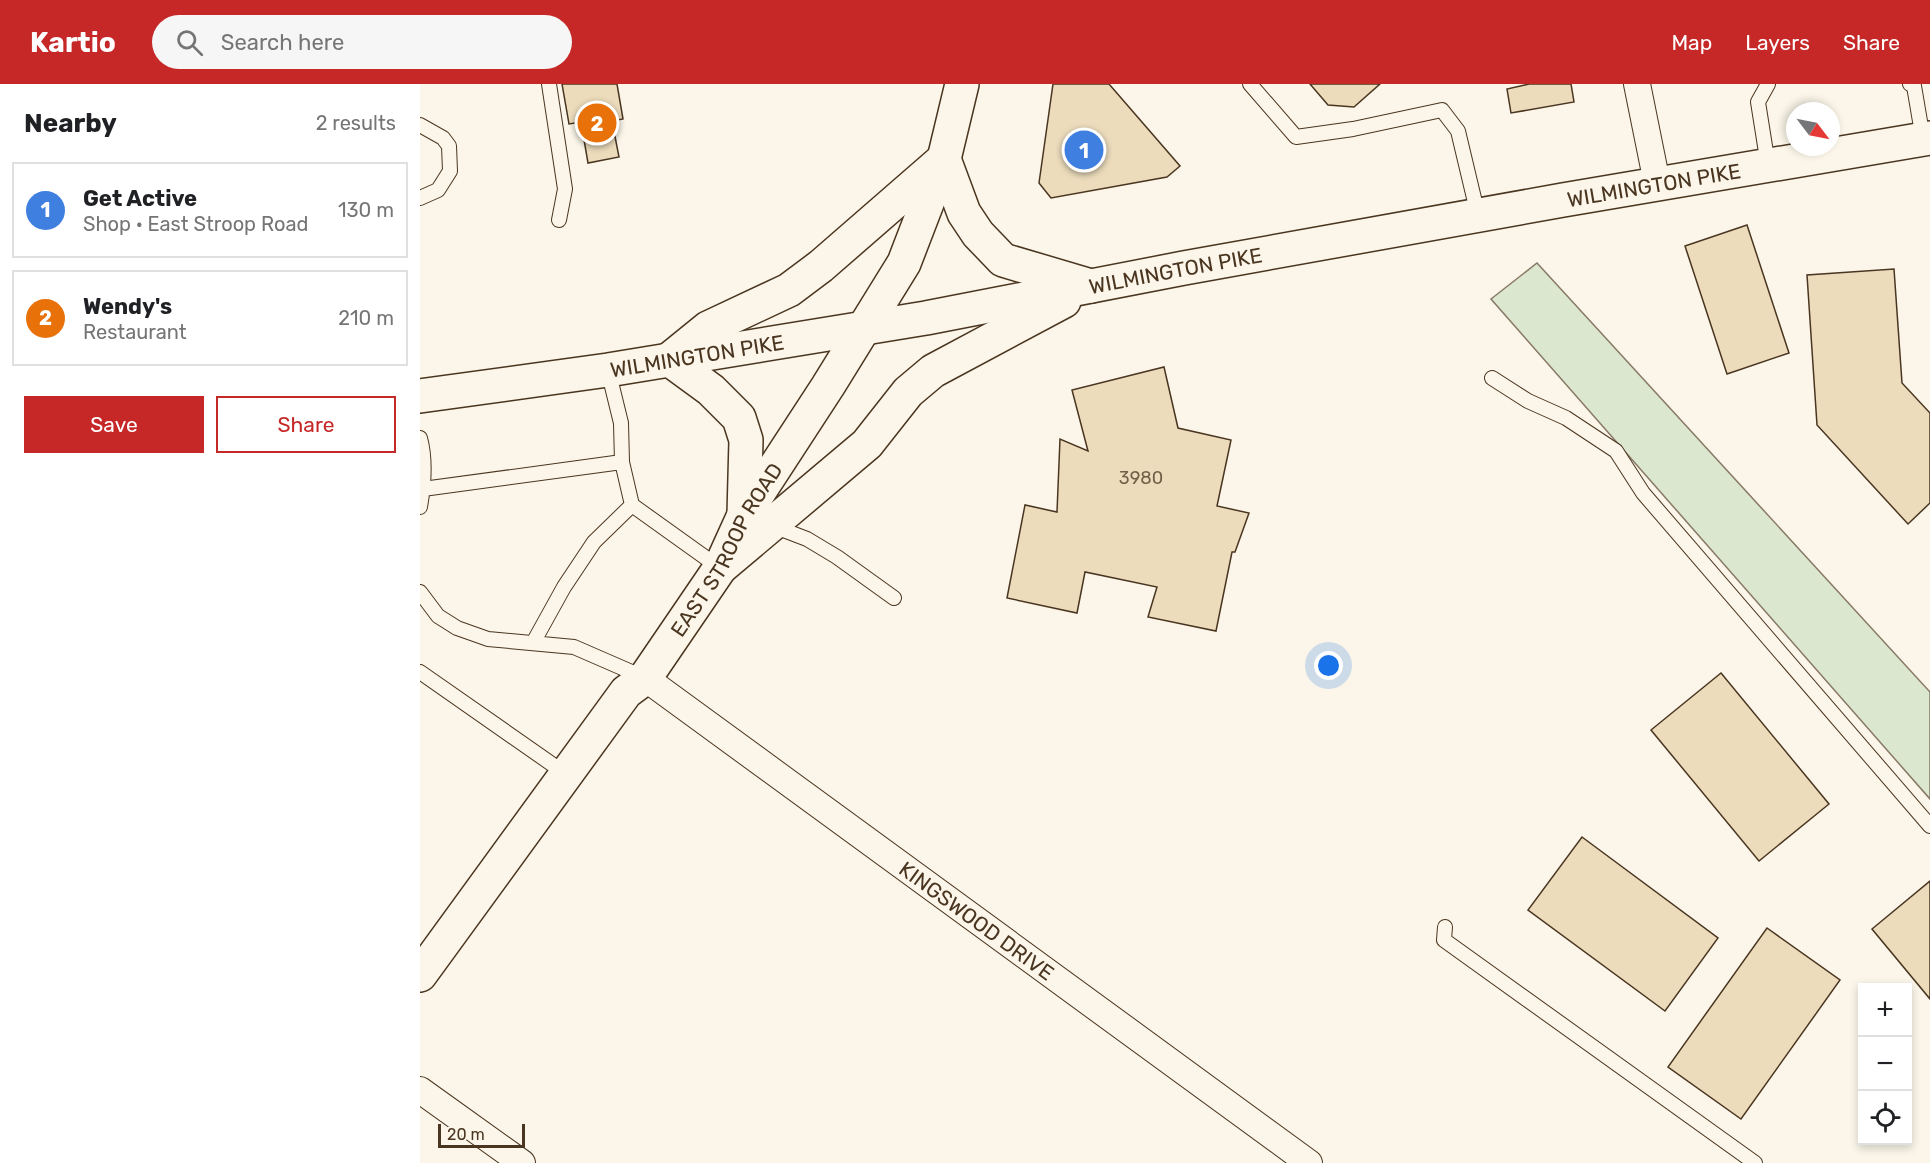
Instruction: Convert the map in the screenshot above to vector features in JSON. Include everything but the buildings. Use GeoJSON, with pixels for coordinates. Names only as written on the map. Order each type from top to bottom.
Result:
{"type":"FeatureCollection","features":[{"type":"Feature","properties":{"kind":"main road","name":"EAST STROOP ROAD"},"geometry":{"type":"LineString","coordinates":[[420,975],[626,692],[645,678],[720,568],[757,520],[864,328],[904,263],[944,159],[962,84]]}},
{"type":"Feature","properties":{"kind":"main road","name":"WILMINGTON PIKE"},"geometry":{"type":"LineString","coordinates":[[420,396],[608,370],[864,328],[1657,183],[1927,139]]}},
{"type":"Feature","properties":{"kind":"main road"},"geometry":{"type":"LineString","coordinates":[[757,520],[746,440],[739,418],[711,390],[670,360],[708,328],[789,290],[821,266],[944,159],[964,213],[978,234],[1003,260],[1092,286]]}},
{"type":"Feature","properties":{"kind":"main road","name":"EAST STROOP ROAD"},"geometry":{"type":"LineString","coordinates":[[757,520],[867,444],[908,392],[933,371],[1092,286]]}},
{"type":"Feature","properties":{"kind":"street"},"geometry":{"type":"LineString","coordinates":[[1636,84],[1657,183]]}},
{"type":"Feature","properties":{"kind":"street","name":"KINGSWOOD DRIVE"},"geometry":{"type":"LineString","coordinates":[[645,678],[1309,1163]]}},
{"type":"Feature","properties":{"kind":"street"},"geometry":{"type":"LineString","coordinates":[[420,1090],[522,1163]]}},
{"type":"Feature","properties":{"kind":"lane"},"geometry":{"type":"LineString","coordinates":[[549,84],[565,189],[559,220]]}},
{"type":"Feature","properties":{"kind":"lane"},"geometry":{"type":"LineString","coordinates":[[1250,84],[1296,137],[1353,129],[1442,110],[1458,131],[1478,215]]}},
{"type":"Feature","properties":{"kind":"lane"},"geometry":{"type":"LineString","coordinates":[[1767,165],[1758,102],[1768,84]]}},
{"type":"Feature","properties":{"kind":"lane"},"geometry":{"type":"LineString","coordinates":[[1914,85],[1927,139]]}},
{"type":"Feature","properties":{"kind":"lane"},"geometry":{"type":"LineString","coordinates":[[420,124],[443,138],[448,146],[450,171],[438,190],[420,198]]}},
{"type":"Feature","properties":{"kind":"lane"},"geometry":{"type":"LineString","coordinates":[[608,370],[621,423],[622,462],[632,505],[720,568]]}},
{"type":"Feature","properties":{"kind":"lane"},"geometry":{"type":"LineString","coordinates":[[1492,378],[1528,401],[1566,418],[1616,451],[1643,493],[1930,826]]}},
{"type":"Feature","properties":{"kind":"lane"},"geometry":{"type":"LineString","coordinates":[[420,438],[423,451],[423,489],[420,507]]}},
{"type":"Feature","properties":{"kind":"lane"},"geometry":{"type":"LineString","coordinates":[[423,489],[622,462]]}},
{"type":"Feature","properties":{"kind":"lane"},"geometry":{"type":"LineString","coordinates":[[533,643],[564,587],[594,542],[632,505]]}},
{"type":"Feature","properties":{"kind":"lane"},"geometry":{"type":"LineString","coordinates":[[757,520],[807,539],[837,557],[894,598]]}},
{"type":"Feature","properties":{"kind":"lane"},"geometry":{"type":"LineString","coordinates":[[420,592],[438,616],[457,628],[488,639],[574,647],[645,678]]}},
{"type":"Feature","properties":{"kind":"lane"},"geometry":{"type":"LineString","coordinates":[[420,672],[566,774]]}},
{"type":"Feature","properties":{"kind":"lane"},"geometry":{"type":"LineString","coordinates":[[1445,927],[1444,940],[1755,1163]]}},
{"type":"Feature","properties":{"kind":"green space"},"geometry":{"type":"Polygon","coordinates":[[[1537,263],[1930,692],[1930,799],[1491,299],[1537,263]]]}},
{"type":"Feature","properties":{"kind":"place","name":"Wendy's"},"geometry":{"type":"Point","coordinates":[597,123]}},
{"type":"Feature","properties":{"kind":"place","name":"Get Active"},"geometry":{"type":"Point","coordinates":[1084,150]}}]}
